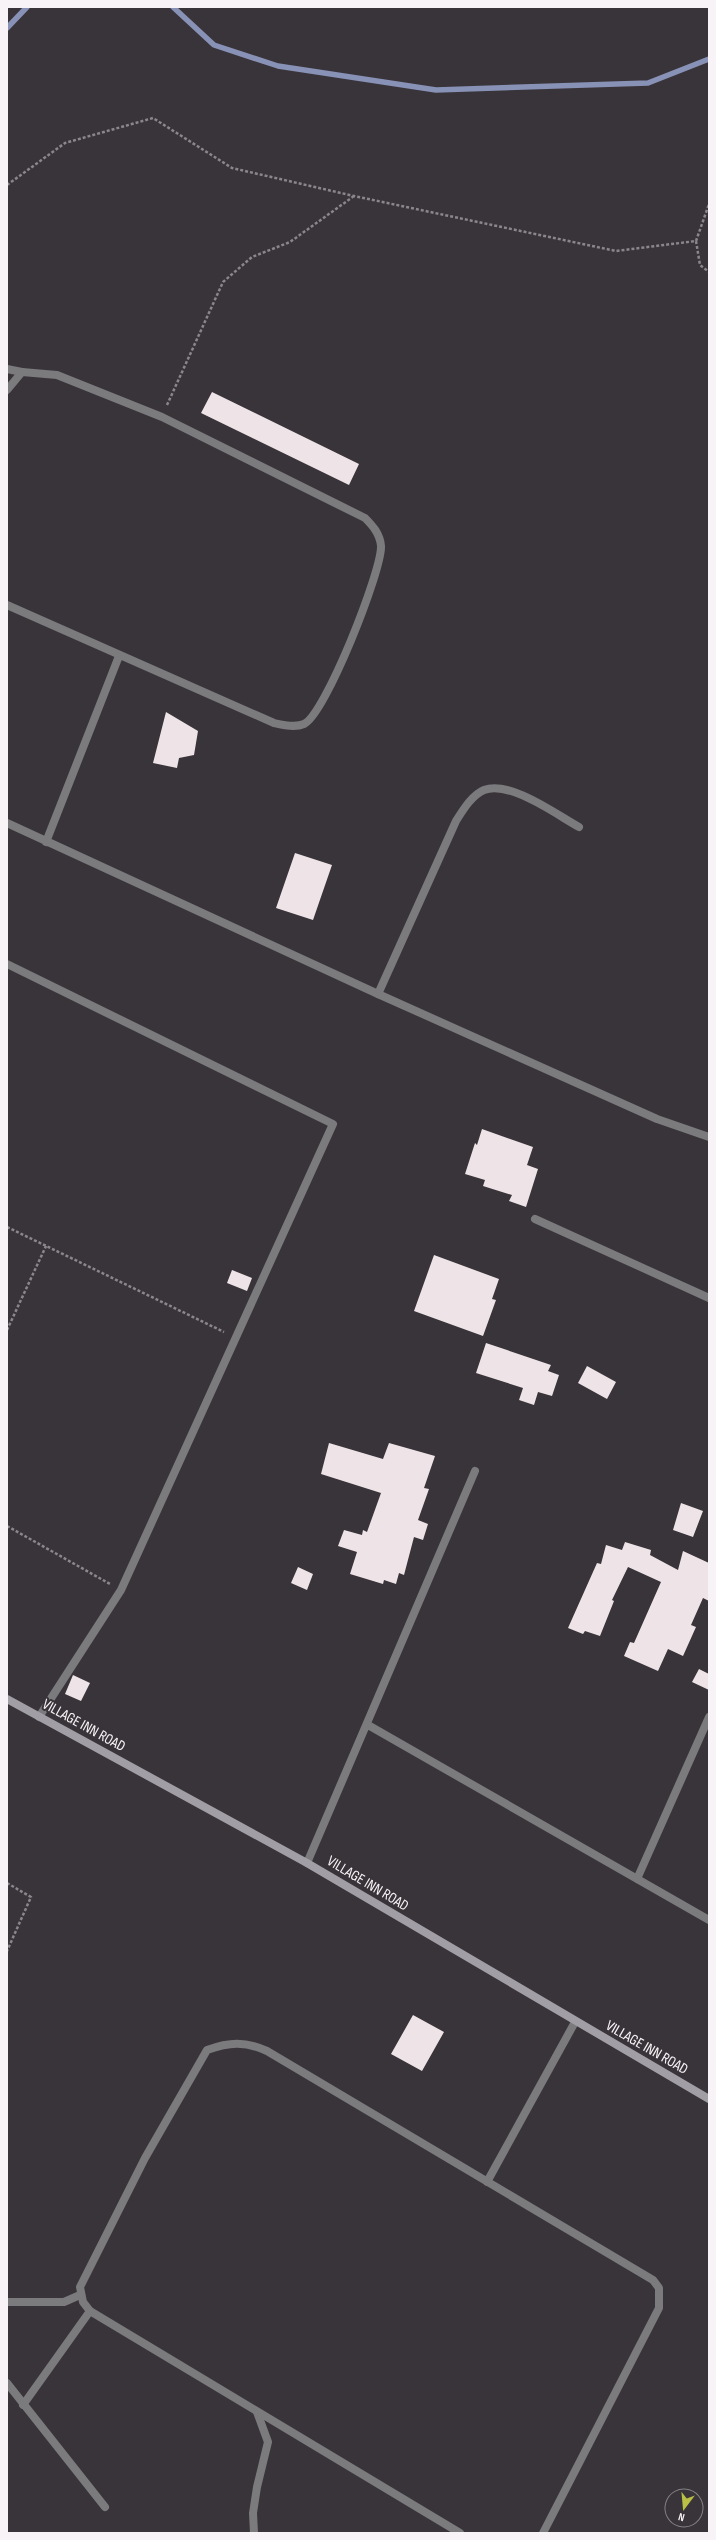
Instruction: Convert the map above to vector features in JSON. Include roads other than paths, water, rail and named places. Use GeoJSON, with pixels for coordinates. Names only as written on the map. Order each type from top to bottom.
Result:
{"type":"FeatureCollection","features":[{"type":"Feature","properties":{"kind":"street"},"geometry":{"type":"LineString","coordinates":[[7,370],[57,375],[162,418],[365,518],[373,526],[378,535],[381,547],[370,591],[330,686],[317,713],[304,724],[289,726],[274,723],[209,693],[119,656],[7,604]]}},
{"type":"Feature","properties":{"kind":"street"},"geometry":{"type":"LineString","coordinates":[[7,390],[22,372]]}},
{"type":"Feature","properties":{"kind":"street"},"geometry":{"type":"LineString","coordinates":[[46,842],[119,656]]}},
{"type":"Feature","properties":{"kind":"street"},"geometry":{"type":"LineString","coordinates":[[378,994],[456,821],[474,798],[484,790],[500,788],[535,802],[579,827]]}},
{"type":"Feature","properties":{"kind":"street"},"geometry":{"type":"LineString","coordinates":[[7,823],[378,994],[657,1119],[709,1137]]}},
{"type":"Feature","properties":{"kind":"street"},"geometry":{"type":"LineString","coordinates":[[7,964],[333,1124],[121,1590],[39,1716]]}},
{"type":"Feature","properties":{"kind":"street"},"geometry":{"type":"LineString","coordinates":[[535,1219],[709,1298]]}},
{"type":"Feature","properties":{"kind":"street"},"geometry":{"type":"LineString","coordinates":[[307,1863],[368,1725],[475,1472]]}},
{"type":"Feature","properties":{"kind":"street","name":"VILLAGE INN ROAD"},"geometry":{"type":"LineString","coordinates":[[7,1699],[307,1863],[575,2022],[709,2099]]}},
{"type":"Feature","properties":{"kind":"street"},"geometry":{"type":"LineString","coordinates":[[637,1879],[709,1717]]}},
{"type":"Feature","properties":{"kind":"street"},"geometry":{"type":"LineString","coordinates":[[368,1725],[709,1920]]}},
{"type":"Feature","properties":{"kind":"street"},"geometry":{"type":"LineString","coordinates":[[487,2182],[575,2022]]}},
{"type":"Feature","properties":{"kind":"street"},"geometry":{"type":"LineString","coordinates":[[460,2533],[90,2311],[80,2295],[80,2288],[145,2158],[207,2050],[222,2044],[236,2042],[251,2044],[266,2051],[654,2280],[659,2288],[659,2308],[543,2533]]}},
{"type":"Feature","properties":{"kind":"street"},"geometry":{"type":"LineString","coordinates":[[7,2302],[64,2302],[80,2295]]}},
{"type":"Feature","properties":{"kind":"street"},"geometry":{"type":"LineString","coordinates":[[23,2405],[90,2311]]}},
{"type":"Feature","properties":{"kind":"street"},"geometry":{"type":"LineString","coordinates":[[7,2383],[105,2507]]}},
{"type":"Feature","properties":{"kind":"street"},"geometry":{"type":"LineString","coordinates":[[254,2533],[254,2513],[258,2487],[268,2442],[257,2412]]}},
{"type":"Feature","properties":{"kind":"waterway"},"geometry":{"type":"LineString","coordinates":[[7,28],[27,7]]}},
{"type":"Feature","properties":{"kind":"waterway"},"geometry":{"type":"LineString","coordinates":[[173,7],[214,45],[278,66],[436,90],[648,83],[709,59]]}}]}
